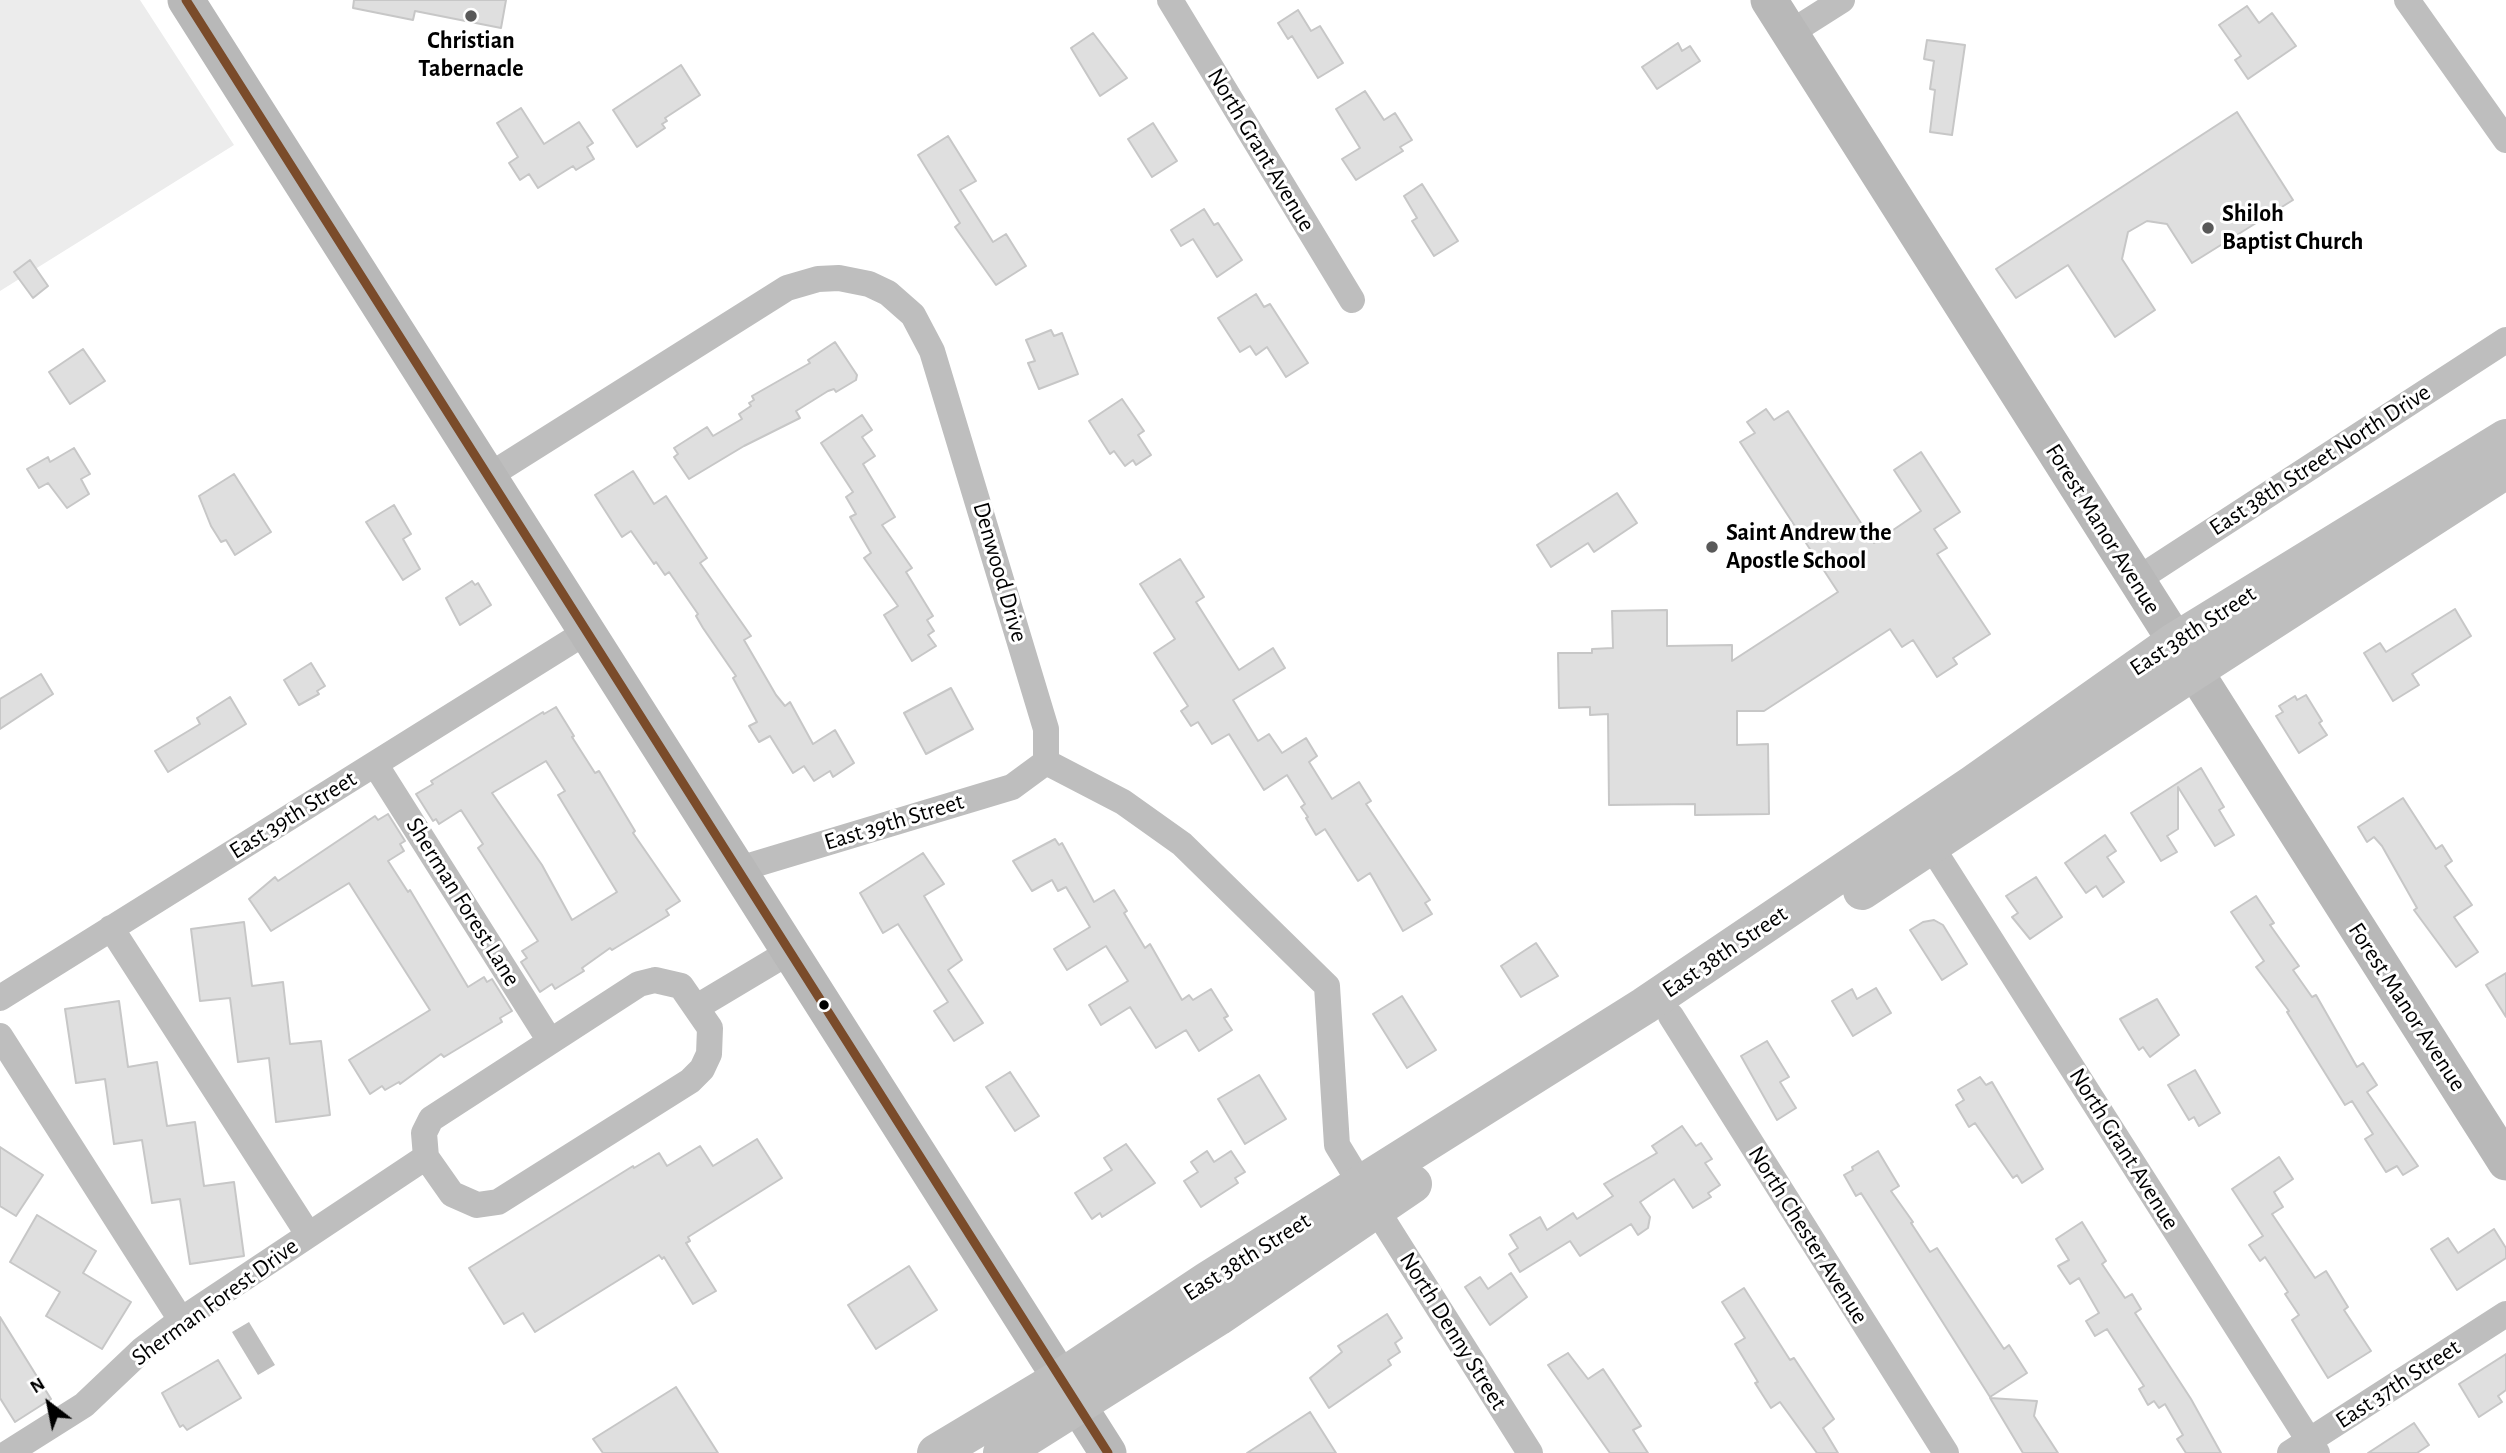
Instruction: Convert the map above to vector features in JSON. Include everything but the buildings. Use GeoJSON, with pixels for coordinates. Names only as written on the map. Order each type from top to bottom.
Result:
{"type":"FeatureCollection","features":[{"type":"Feature","properties":{"kind":"main road"},"geometry":{"type":"LineString","coordinates":[[186,0],[1108,1453]]}},
{"type":"Feature","properties":{"kind":"main road","name":"Forest Manor Avenue"},"geometry":{"type":"LineString","coordinates":[[1769,0],[2183,657],[2506,1162]]}},
{"type":"Feature","properties":{"kind":"main road","name":"East 38th Street"},"geometry":{"type":"LineString","coordinates":[[936,1453],[1070,1392],[1218,1317],[1369,1197],[1766,925],[2183,657],[2506,438]]}},
{"type":"Feature","properties":{"kind":"main road","name":"East 38th Street"},"geometry":{"type":"LineString","coordinates":[[1369,1197],[1671,1016],[1931,846],[2183,657],[2506,470]]}},
{"type":"Feature","properties":{"kind":"main road","name":"East 38th Street"},"geometry":{"type":"LineString","coordinates":[[1002,1453],[1070,1392]]}},
{"type":"Feature","properties":{"kind":"street","name":"North Grant Avenue"},"geometry":{"type":"LineString","coordinates":[[1170,0],[1352,300]]}},
{"type":"Feature","properties":{"kind":"street"},"geometry":{"type":"LineString","coordinates":[[1790,33],[1842,0]]}},
{"type":"Feature","properties":{"kind":"street"},"geometry":{"type":"LineString","coordinates":[[2407,0],[2506,139]]}},
{"type":"Feature","properties":{"kind":"street","name":"Denwood Drive"},"geometry":{"type":"LineString","coordinates":[[487,477],[787,288],[818,279],[839,278],[869,284],[888,293],[913,315],[932,351],[1045,729],[1046,762]]}},
{"type":"Feature","properties":{"kind":"street","name":"East 38th Street North Drive"},"geometry":{"type":"LineString","coordinates":[[2135,581],[2506,340]]}},
{"type":"Feature","properties":{"kind":"street","name":"East 39th Street"},"geometry":{"type":"LineString","coordinates":[[0,998],[586,632]]}},
{"type":"Feature","properties":{"kind":"street"},"geometry":{"type":"LineString","coordinates":[[1046,762],[1124,802],[1182,844],[1326,986],[1337,1145],[1369,1197]]}},
{"type":"Feature","properties":{"kind":"street","name":"East 39th Street"},"geometry":{"type":"LineString","coordinates":[[736,870],[1013,787],[1046,762]]}},
{"type":"Feature","properties":{"kind":"street","name":"Sherman Forest Lane"},"geometry":{"type":"LineString","coordinates":[[375,764],[550,1041]]}},
{"type":"Feature","properties":{"kind":"street","name":"North Grant Avenue"},"geometry":{"type":"LineString","coordinates":[[1931,846],[2305,1449]]}},
{"type":"Feature","properties":{"kind":"street"},"geometry":{"type":"LineString","coordinates":[[111,928],[308,1234]]}},
{"type":"Feature","properties":{"kind":"street"},"geometry":{"type":"LineString","coordinates":[[697,1007],[789,952]]}},
{"type":"Feature","properties":{"kind":"street"},"geometry":{"type":"LineString","coordinates":[[655,980],[681,986],[697,1007],[710,1028],[711,1038],[709,1054],[702,1069],[690,1080],[498,1202],[477,1205],[463,1201],[442,1184],[426,1157],[424,1133],[431,1119],[639,984],[655,980]]}},
{"type":"Feature","properties":{"kind":"street","name":"North Chester Avenue"},"geometry":{"type":"LineString","coordinates":[[1671,1016],[1945,1453]]}},
{"type":"Feature","properties":{"kind":"street"},"geometry":{"type":"LineString","coordinates":[[0,1036],[181,1320]]}},
{"type":"Feature","properties":{"kind":"street","name":"Sherman Forest Drive"},"geometry":{"type":"LineString","coordinates":[[8,1453],[84,1405],[144,1349],[181,1320],[426,1157]]}},
{"type":"Feature","properties":{"kind":"street","name":"North Denny Street"},"geometry":{"type":"LineString","coordinates":[[1369,1197],[1530,1453]]}},
{"type":"Feature","properties":{"kind":"street","name":"East 37th Street"},"geometry":{"type":"LineString","coordinates":[[2305,1449],[2506,1314]]}},
{"type":"Feature","properties":{"kind":"shaded area"},"geometry":{"type":"Polygon","coordinates":[[[0,0],[140,0],[234,145],[0,291],[0,0]]]}},
{"type":"Feature","properties":{"kind":"shaded area"},"geometry":{"type":"Polygon","coordinates":[[[249,1322],[275,1365],[258,1375],[232,1332],[249,1322]]]}},
{"type":"Feature","properties":{"kind":"transit line"},"geometry":{"type":"LineString","coordinates":[[186,0],[1108,1453]]}},
{"type":"Feature","properties":{"kind":"place","name":"Christian Tabernacle"},"geometry":{"type":"Point","coordinates":[471,16]}},
{"type":"Feature","properties":{"kind":"place","name":"Shiloh Baptist Church"},"geometry":{"type":"Point","coordinates":[2208,228]}},
{"type":"Feature","properties":{"kind":"place","name":"Saint Andrew the Apostle School"},"geometry":{"type":"Point","coordinates":[1712,547]}}]}
